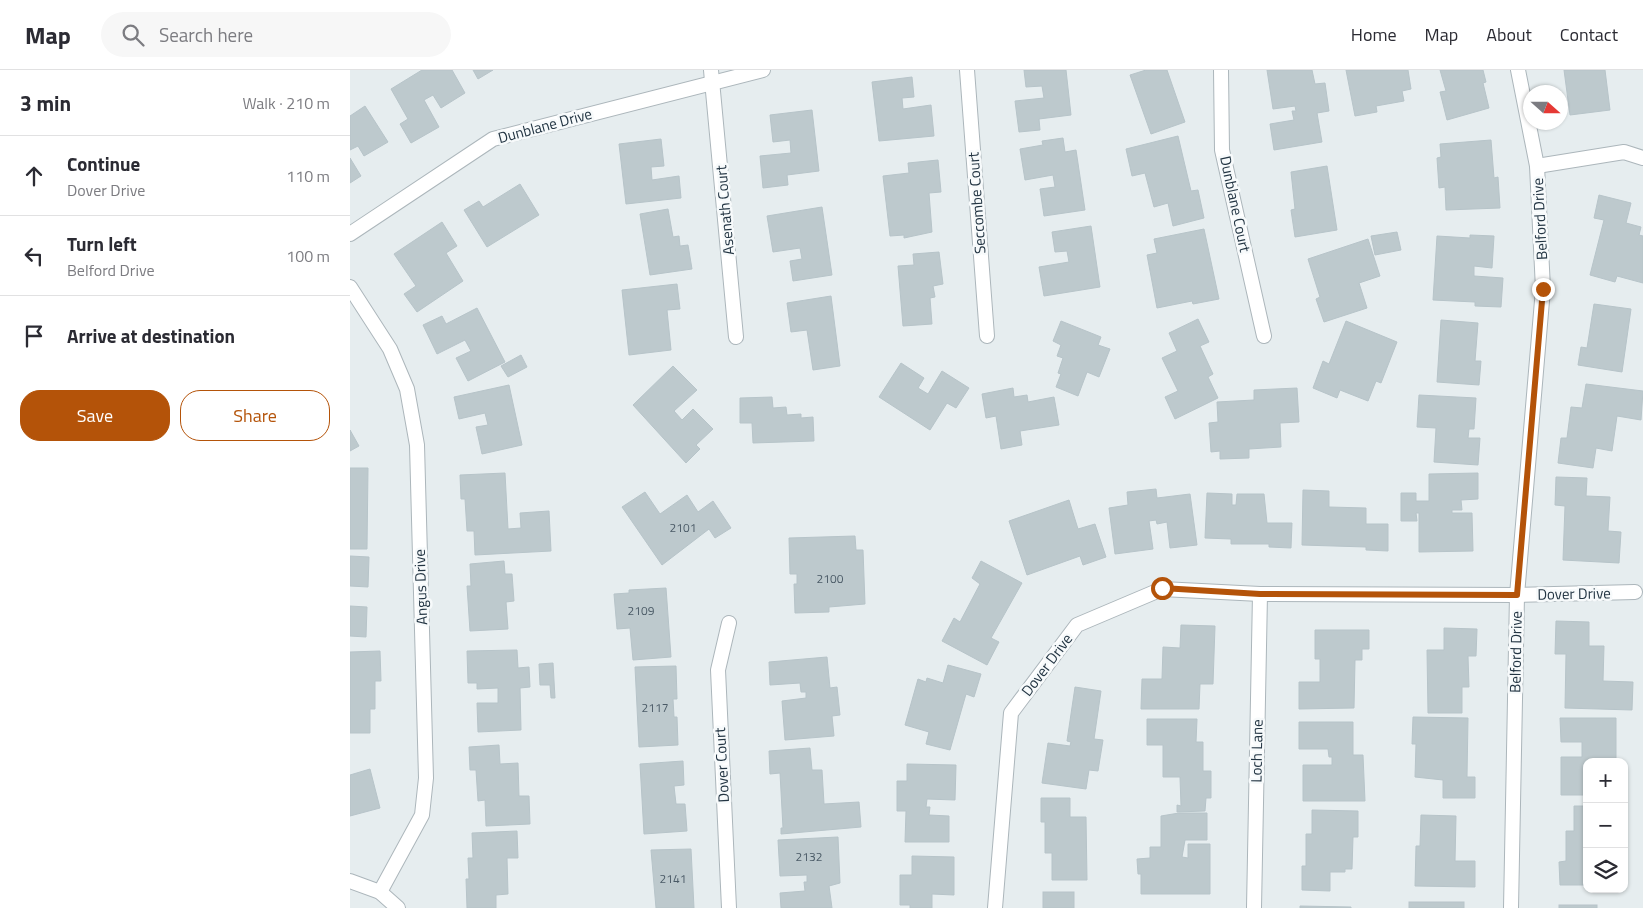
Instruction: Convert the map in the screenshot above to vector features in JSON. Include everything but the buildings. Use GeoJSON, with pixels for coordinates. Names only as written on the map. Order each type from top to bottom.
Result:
{"type":"FeatureCollection","features":[{"type":"Feature","properties":{"kind":"street","name":"Dunblane Drive"},"geometry":{"type":"LineString","coordinates":[[350,234],[493,139],[712,76],[763,70]]}},
{"type":"Feature","properties":{"kind":"street","name":"Seccombe Court"},"geometry":{"type":"LineString","coordinates":[[967,70],[987,336]]}},
{"type":"Feature","properties":{"kind":"street","name":"Dunblane Court"},"geometry":{"type":"LineString","coordinates":[[1221,70],[1222,150],[1264,336]]}},
{"type":"Feature","properties":{"kind":"street","name":"Belford Drive"},"geometry":{"type":"LineString","coordinates":[[1511,908],[1517,595],[1543,289],[1537,166],[1518,70]]}},
{"type":"Feature","properties":{"kind":"street","name":"Asenath Court"},"geometry":{"type":"LineString","coordinates":[[712,76],[736,337]]}},
{"type":"Feature","properties":{"kind":"street"},"geometry":{"type":"LineString","coordinates":[[1537,166],[1624,152],[1643,158]]}},
{"type":"Feature","properties":{"kind":"street","name":"Angus Drive"},"geometry":{"type":"LineString","coordinates":[[350,287],[390,349],[407,389],[417,445],[426,778],[422,815],[380,892]]}},
{"type":"Feature","properties":{"kind":"street","name":"Dover Drive"},"geometry":{"type":"LineString","coordinates":[[996,908],[1011,713],[1077,625],[1162,588],[1260,594],[1517,595],[1635,592]]}},
{"type":"Feature","properties":{"kind":"street","name":"Loch Lane"},"geometry":{"type":"LineString","coordinates":[[1254,908],[1260,594]]}},
{"type":"Feature","properties":{"kind":"street","name":"Dover Court"},"geometry":{"type":"LineString","coordinates":[[728,908],[718,670],[729,624]]}},
{"type":"Feature","properties":{"kind":"street"},"geometry":{"type":"LineString","coordinates":[[350,881],[380,892],[398,908]]}},
{"type":"Feature","properties":{"kind":"route"},"geometry":{"type":"LineString","coordinates":[[1162,588],[1260,594],[1517,595],[1543,289]]}}]}
